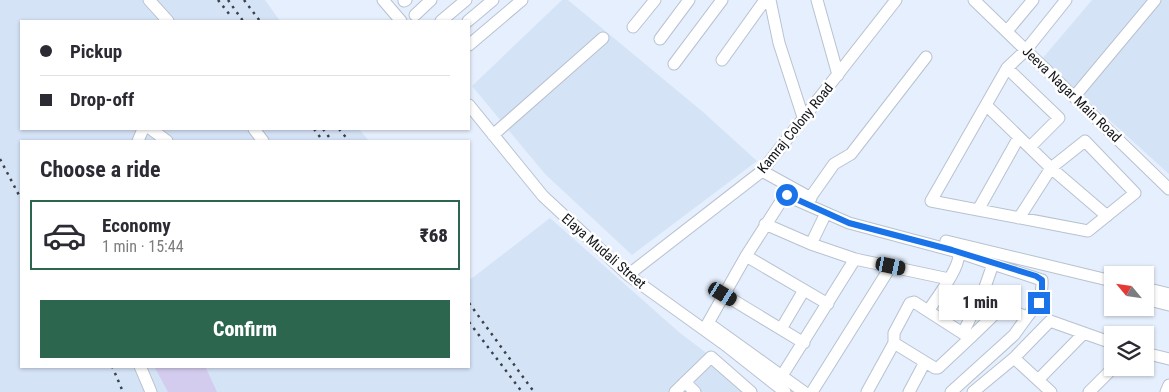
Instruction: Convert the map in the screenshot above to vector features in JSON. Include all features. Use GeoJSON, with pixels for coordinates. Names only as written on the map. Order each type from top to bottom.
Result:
{"type":"FeatureCollection","features":[{"type":"Feature","properties":{"kind":"street"},"geometry":{"type":"LineString","coordinates":[[149,0],[167,20]]}},
{"type":"Feature","properties":{"kind":"street"},"geometry":{"type":"LineString","coordinates":[[383,0],[400,20]]}},
{"type":"Feature","properties":{"kind":"street"},"geometry":{"type":"LineString","coordinates":[[415,15],[431,0]]}},
{"type":"Feature","properties":{"kind":"street"},"geometry":{"type":"LineString","coordinates":[[442,20],[466,0]]}},
{"type":"Feature","properties":{"kind":"street"},"geometry":{"type":"LineString","coordinates":[[469,20],[492,0],[505,14]]}},
{"type":"Feature","properties":{"kind":"street"},"geometry":{"type":"LineString","coordinates":[[470,44],[522,0]]}},
{"type":"Feature","properties":{"kind":"street"},"geometry":{"type":"LineString","coordinates":[[634,26],[655,0]]}},
{"type":"Feature","properties":{"kind":"street"},"geometry":{"type":"LineString","coordinates":[[660,40],[689,0]]}},
{"type":"Feature","properties":{"kind":"street"},"geometry":{"type":"LineString","coordinates":[[674,64],[722,0]]}},
{"type":"Feature","properties":{"kind":"street"},"geometry":{"type":"LineString","coordinates":[[722,60],[765,0]]}},
{"type":"Feature","properties":{"kind":"street"},"geometry":{"type":"LineString","coordinates":[[770,0],[779,44],[803,117]]}},
{"type":"Feature","properties":{"kind":"street"},"geometry":{"type":"LineString","coordinates":[[817,0],[838,75]]}},
{"type":"Feature","properties":{"kind":"street","name":"Jeeva Nagar Main Road"},"geometry":{"type":"LineString","coordinates":[[974,0],[1169,189]]}},
{"type":"Feature","properties":{"kind":"street"},"geometry":{"type":"LineString","coordinates":[[1006,32],[1033,0]]}},
{"type":"Feature","properties":{"kind":"street"},"geometry":{"type":"LineString","coordinates":[[1020,218],[1051,168],[1085,141],[1135,193],[1088,231],[978,210],[932,200],[1007,68],[1026,50],[1066,0]]}},
{"type":"Feature","properties":{"kind":"street"},"geometry":{"type":"LineString","coordinates":[[1074,97],[1154,0]]}},
{"type":"Feature","properties":{"kind":"street","name":"Kamraj Colony Road"},"geometry":{"type":"LineString","coordinates":[[628,275],[762,171],[838,75],[892,2]]}},
{"type":"Feature","properties":{"kind":"street"},"geometry":{"type":"LineString","coordinates":[[493,135],[603,38]]}},
{"type":"Feature","properties":{"kind":"street"},"geometry":{"type":"LineString","coordinates":[[810,198],[834,164],[851,154],[926,56]]}},
{"type":"Feature","properties":{"kind":"street"},"geometry":{"type":"LineString","coordinates":[[1007,68],[1058,118],[1030,147]]}},
{"type":"Feature","properties":{"kind":"street"},"geometry":{"type":"LineString","coordinates":[[986,104],[1051,168],[1107,216]]}},
{"type":"Feature","properties":{"kind":"street","name":"Elaya Mudali Street"},"geometry":{"type":"LineString","coordinates":[[470,106],[542,196],[628,275],[779,386]]}},
{"type":"Feature","properties":{"kind":"street"},"geometry":{"type":"LineString","coordinates":[[152,130],[166,140]]}},
{"type":"Feature","properties":{"kind":"street"},"geometry":{"type":"LineString","coordinates":[[978,210],[1019,137]]}},
{"type":"Feature","properties":{"kind":"street"},"geometry":{"type":"LineString","coordinates":[[762,171],[844,217],[1104,279]]}},
{"type":"Feature","properties":{"kind":"street"},"geometry":{"type":"LineString","coordinates":[[804,392],[779,386],[709,325],[708,320],[785,195],[849,223],[958,252],[1042,280],[1039,303],[1014,335],[951,392]]}},
{"type":"Feature","properties":{"kind":"street"},"geometry":{"type":"LineString","coordinates":[[811,244],[826,214]]}},
{"type":"Feature","properties":{"kind":"street"},"geometry":{"type":"LineString","coordinates":[[766,224],[811,244],[854,258],[949,279]]}},
{"type":"Feature","properties":{"kind":"street"},"geometry":{"type":"LineString","coordinates":[[928,311],[957,266],[960,256],[958,252]]}},
{"type":"Feature","properties":{"kind":"street"},"geometry":{"type":"LineString","coordinates":[[746,256],[828,304]]}},
{"type":"Feature","properties":{"kind":"street"},"geometry":{"type":"LineString","coordinates":[[779,386],[854,258]]}},
{"type":"Feature","properties":{"kind":"street"},"geometry":{"type":"LineString","coordinates":[[967,336],[993,264]]}},
{"type":"Feature","properties":{"kind":"street"},"geometry":{"type":"LineString","coordinates":[[812,392],[891,266]]}},
{"type":"Feature","properties":{"kind":"street"},"geometry":{"type":"LineString","coordinates":[[781,329],[804,290]]}},
{"type":"Feature","properties":{"kind":"street"},"geometry":{"type":"LineString","coordinates":[[1154,290],[1169,294]]}},
{"type":"Feature","properties":{"kind":"street"},"geometry":{"type":"LineString","coordinates":[[723,294],[804,343]]}},
{"type":"Feature","properties":{"kind":"street"},"geometry":{"type":"LineString","coordinates":[[980,299],[1027,317]]}},
{"type":"Feature","properties":{"kind":"street"},"geometry":{"type":"LineString","coordinates":[[1154,301],[1169,305]]}},
{"type":"Feature","properties":{"kind":"street"},"geometry":{"type":"LineString","coordinates":[[867,392],[894,343],[894,333],[910,303],[914,302],[967,336]]}},
{"type":"Feature","properties":{"kind":"street"},"geometry":{"type":"LineString","coordinates":[[894,343],[938,368],[967,336],[1002,307]]}},
{"type":"Feature","properties":{"kind":"street"},"geometry":{"type":"LineString","coordinates":[[973,392],[1014,358],[1050,321],[1104,340]]}},
{"type":"Feature","properties":{"kind":"street"},"geometry":{"type":"LineString","coordinates":[[1038,380],[1084,333]]}},
{"type":"Feature","properties":{"kind":"street"},"geometry":{"type":"LineString","coordinates":[[1154,355],[1169,359]]}},
{"type":"Feature","properties":{"kind":"street"},"geometry":{"type":"LineString","coordinates":[[675,392],[711,356],[752,392]]}},
{"type":"Feature","properties":{"kind":"street"},"geometry":{"type":"LineString","coordinates":[[1014,358],[1051,392]]}},
{"type":"Feature","properties":{"kind":"street"},"geometry":{"type":"LineString","coordinates":[[910,392],[925,362]]}},
{"type":"Feature","properties":{"kind":"street"},"geometry":{"type":"LineString","coordinates":[[141,368],[151,392]]}},
{"type":"Feature","properties":{"kind":"street"},"geometry":{"type":"LineString","coordinates":[[1088,392],[1105,376]]}},
{"type":"Feature","properties":{"kind":"street"},"geometry":{"type":"LineString","coordinates":[[685,382],[695,392]]}},
{"type":"Feature","properties":{"kind":"street"},"geometry":{"type":"LineString","coordinates":[[1166,392],[1169,385]]}},
{"type":"Feature","properties":{"kind":"shaded area"},"geometry":{"type":"Polygon","coordinates":[[[0,0],[265,0],[279,20],[20,20],[20,130],[360,130],[368,140],[20,140],[20,368],[470,368],[470,278],[471,279],[550,218],[680,333],[758,392],[0,392],[0,0]]]}},
{"type":"Feature","properties":{"kind":"shaded area"},"geometry":{"type":"Polygon","coordinates":[[[562,0],[568,0],[703,112],[757,161],[632,255],[545,174],[472,86],[562,0]]]}},
{"type":"Feature","properties":{"kind":"shaded area"},"geometry":{"type":"Polygon","coordinates":[[[1092,0],[1169,0],[1169,174],[1042,59],[1092,0]]]}},
{"type":"Feature","properties":{"kind":"shaded area"},"geometry":{"type":"Polygon","coordinates":[[[155,368],[206,368],[217,392],[168,392],[155,368]]]}},
{"type":"Feature","properties":{"kind":"railway"},"geometry":{"type":"LineString","coordinates":[[218,0],[230,15]]}},
{"type":"Feature","properties":{"kind":"railway"},"geometry":{"type":"LineString","coordinates":[[228,0],[242,20]]}},
{"type":"Feature","properties":{"kind":"railway"},"geometry":{"type":"LineString","coordinates":[[244,0],[259,20]]}},
{"type":"Feature","properties":{"kind":"railway"},"geometry":{"type":"LineString","coordinates":[[315,130],[322,140]]}},
{"type":"Feature","properties":{"kind":"railway"},"geometry":{"type":"LineString","coordinates":[[324,130],[331,140]]}},
{"type":"Feature","properties":{"kind":"railway"},"geometry":{"type":"LineString","coordinates":[[340,130],[348,140]]}},
{"type":"Feature","properties":{"kind":"railway"},"geometry":{"type":"LineString","coordinates":[[0,159],[20,197]]}},
{"type":"Feature","properties":{"kind":"railway"},"geometry":{"type":"LineString","coordinates":[[470,304],[534,392]]}},
{"type":"Feature","properties":{"kind":"railway"},"geometry":{"type":"LineString","coordinates":[[470,323],[522,392]]}},
{"type":"Feature","properties":{"kind":"railway"},"geometry":{"type":"LineString","coordinates":[[113,368],[123,392]]}},
{"type":"Feature","properties":{"kind":"route"},"geometry":{"type":"LineString","coordinates":[[787,195],[849,223],[952,250],[1036,276],[1042,280],[1039,303]]}}]}
